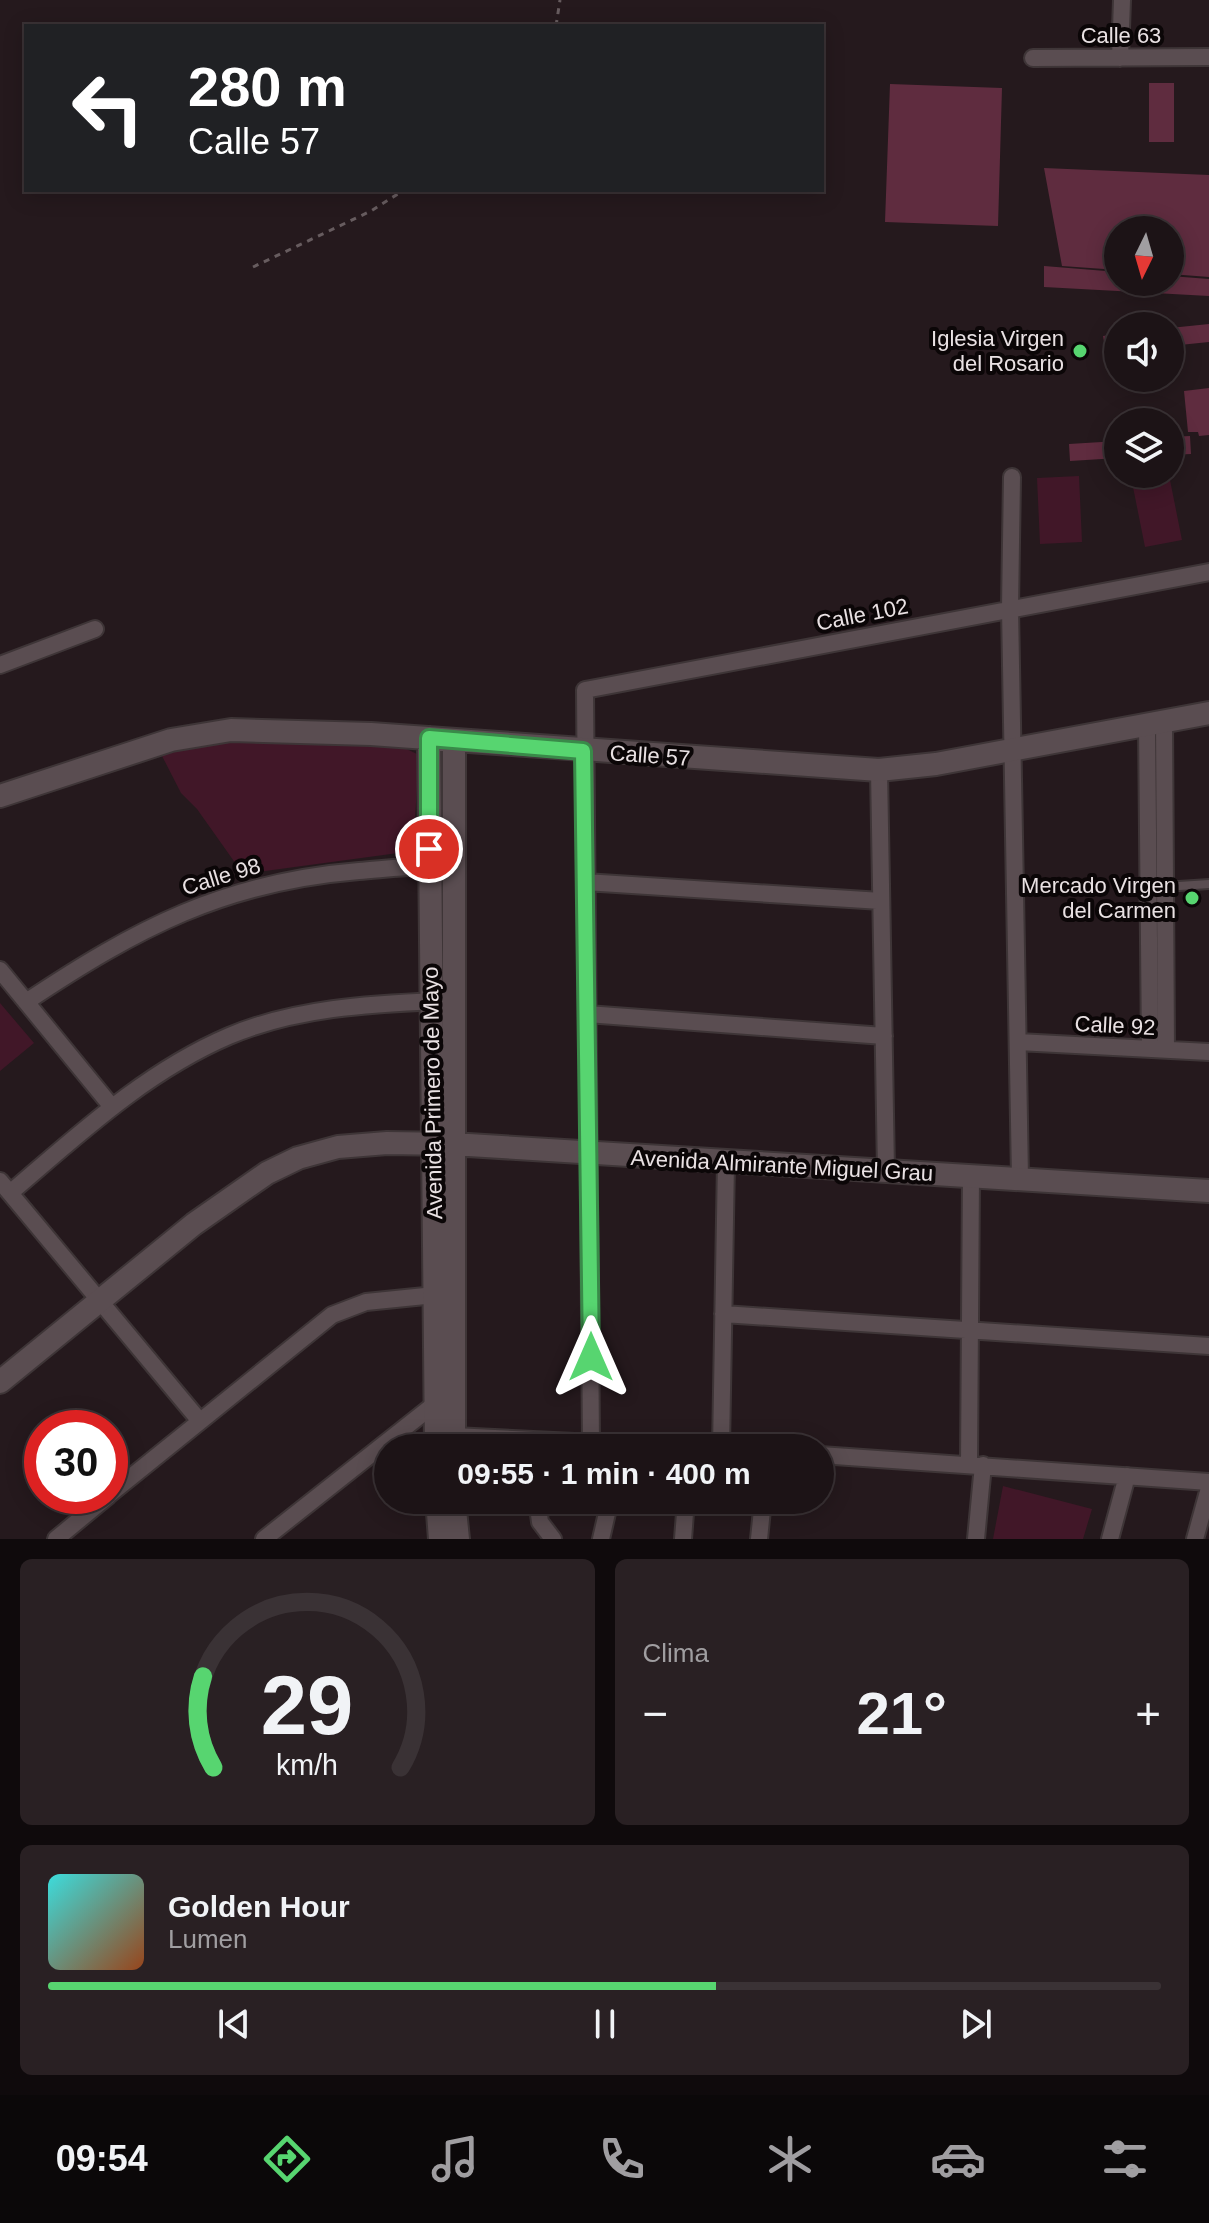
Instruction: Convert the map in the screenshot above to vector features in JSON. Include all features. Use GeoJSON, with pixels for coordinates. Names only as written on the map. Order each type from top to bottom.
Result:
{"type":"FeatureCollection","features":[{"type":"Feature","properties":{"kind":"street"},"geometry":{"type":"LineString","coordinates":[[1120,58],[1122,0]]}},
{"type":"Feature","properties":{"kind":"street","name":"Calle 63"},"geometry":{"type":"LineString","coordinates":[[1033,58],[1209,57]]}},
{"type":"Feature","properties":{"kind":"street"},"geometry":{"type":"LineString","coordinates":[[1012,477],[1010,608],[1015,748],[1020,1178]]}},
{"type":"Feature","properties":{"kind":"street","name":"Calle 102"},"geometry":{"type":"LineString","coordinates":[[583,751],[583,697],[590,687],[1209,572]]}},
{"type":"Feature","properties":{"kind":"street"},"geometry":{"type":"LineString","coordinates":[[0,665],[95,629]]}},
{"type":"Feature","properties":{"kind":"street","name":"Calle 57"},"geometry":{"type":"LineString","coordinates":[[0,796],[206,732],[281,731],[429,738],[879,770],[922,766],[1209,713]]}},
{"type":"Feature","properties":{"kind":"street"},"geometry":{"type":"LineString","coordinates":[[1156,722],[1164,887],[1158,1049]]}},
{"type":"Feature","properties":{"kind":"street"},"geometry":{"type":"LineString","coordinates":[[1156,722],[1158,1049]]}},
{"type":"Feature","properties":{"kind":"street","name":"Avenida Primero de Mayo"},"geometry":{"type":"LineString","coordinates":[[429,738],[430,1001],[442,1144],[448,1434]]}},
{"type":"Feature","properties":{"kind":"street","name":"Avenida Primero de Mayo"},"geometry":{"type":"LineString","coordinates":[[445,1434],[436,1403],[435,1295],[453,1001],[454,740]]}},
{"type":"Feature","properties":{"kind":"street"},"geometry":{"type":"LineString","coordinates":[[583,751],[596,1434]]}},
{"type":"Feature","properties":{"kind":"street"},"geometry":{"type":"LineString","coordinates":[[879,770],[886,1171]]}},
{"type":"Feature","properties":{"kind":"street","name":"Calle 98"},"geometry":{"type":"LineString","coordinates":[[26,1002],[146,928],[211,900],[312,876],[429,866],[453,869]]}},
{"type":"Feature","properties":{"kind":"street"},"geometry":{"type":"LineString","coordinates":[[585,882],[881,901]]}},
{"type":"Feature","properties":{"kind":"street"},"geometry":{"type":"LineString","coordinates":[[0,970],[112,1107]]}},
{"type":"Feature","properties":{"kind":"street"},"geometry":{"type":"LineString","coordinates":[[199,1420],[97,1302],[5,1187],[168,1068],[254,1027],[360,1005],[453,1001]]}},
{"type":"Feature","properties":{"kind":"street"},"geometry":{"type":"LineString","coordinates":[[587,1014],[884,1036]]}},
{"type":"Feature","properties":{"kind":"street","name":"Calle 92"},"geometry":{"type":"LineString","coordinates":[[1018,1042],[1209,1052]]}},
{"type":"Feature","properties":{"kind":"street","name":"Avenida Almirante Miguel Grau"},"geometry":{"type":"LineString","coordinates":[[0,1382],[236,1192],[280,1166],[338,1147],[442,1144],[1209,1191]]}},
{"type":"Feature","properties":{"kind":"street"},"geometry":{"type":"LineString","coordinates":[[721,1434],[726,1162]]}},
{"type":"Feature","properties":{"kind":"street"},"geometry":{"type":"LineString","coordinates":[[971,1176],[970,1330],[976,1539]]}},
{"type":"Feature","properties":{"kind":"street"},"geometry":{"type":"LineString","coordinates":[[128,1479],[199,1420],[348,1306],[435,1295]]}},
{"type":"Feature","properties":{"kind":"street"},"geometry":{"type":"LineString","coordinates":[[723,1314],[1209,1346]]}},
{"type":"Feature","properties":{"kind":"street"},"geometry":{"type":"LineString","coordinates":[[264,1539],[436,1403]]}},
{"type":"Feature","properties":{"kind":"street"},"geometry":{"type":"LineString","coordinates":[[834,1456],[1127,1476],[1209,1485],[1195,1539]]}},
{"type":"Feature","properties":{"kind":"street"},"geometry":{"type":"LineString","coordinates":[[1110,1539],[1127,1476]]}},
{"type":"Feature","properties":{"kind":"street"},"geometry":{"type":"LineString","coordinates":[[56,1539],[86,1514]]}},
{"type":"Feature","properties":{"kind":"street"},"geometry":{"type":"LineString","coordinates":[[438,1514],[440,1539]]}},
{"type":"Feature","properties":{"kind":"street"},"geometry":{"type":"LineString","coordinates":[[455,1514],[458,1539]]}},
{"type":"Feature","properties":{"kind":"street"},"geometry":{"type":"LineString","coordinates":[[539,1514],[540,1522],[553,1539]]}},
{"type":"Feature","properties":{"kind":"street"},"geometry":{"type":"LineString","coordinates":[[601,1539],[607,1514]]}},
{"type":"Feature","properties":{"kind":"street"},"geometry":{"type":"LineString","coordinates":[[683,1539],[685,1514]]}},
{"type":"Feature","properties":{"kind":"street"},"geometry":{"type":"LineString","coordinates":[[759,1539],[762,1514]]}},
{"type":"Feature","properties":{"kind":"lane"},"geometry":{"type":"LineString","coordinates":[[1164,887],[1209,884]]}},
{"type":"Feature","properties":{"kind":"path"},"geometry":{"type":"LineString","coordinates":[[556,24],[560,0]]}},
{"type":"Feature","properties":{"kind":"path"},"geometry":{"type":"LineString","coordinates":[[253,267],[371,211],[401,192]]}},
{"type":"Feature","properties":{"kind":"shaded area"},"geometry":{"type":"Polygon","coordinates":[[[1079,476],[1082,542],[1040,544],[1037,478],[1079,476]]]}},
{"type":"Feature","properties":{"kind":"shaded area"},"geometry":{"type":"Polygon","coordinates":[[[1133,488],[1172,488],[1182,540],[1145,547],[1133,488]]]}},
{"type":"Feature","properties":{"kind":"shaded area"},"geometry":{"type":"Polygon","coordinates":[[[230,736],[396,744],[419,755],[413,851],[243,874],[197,809],[181,793],[160,752],[230,736]]]}},
{"type":"Feature","properties":{"kind":"shaded area"},"geometry":{"type":"Polygon","coordinates":[[[0,1003],[34,1043],[0,1071],[0,1003]]]}},
{"type":"Feature","properties":{"kind":"shaded area"},"geometry":{"type":"Polygon","coordinates":[[[1003,1486],[1092,1509],[1083,1539],[993,1539],[1003,1486]]]}},
{"type":"Feature","properties":{"kind":"building"},"geometry":{"type":"Polygon","coordinates":[[[1149,83],[1174,83],[1174,142],[1149,142],[1149,83]]]}},
{"type":"Feature","properties":{"kind":"building"},"geometry":{"type":"Polygon","coordinates":[[[890,84],[1002,88],[998,226],[885,222],[890,84]]]}},
{"type":"Feature","properties":{"kind":"building"},"geometry":{"type":"Polygon","coordinates":[[[1044,168],[1209,175],[1209,277],[1184,275],[1184,216],[1104,216],[1104,269],[1062,266],[1044,168]]]}},
{"type":"Feature","properties":{"kind":"building"},"geometry":{"type":"Polygon","coordinates":[[[1044,266],[1104,271],[1104,290],[1044,287],[1044,266]]]}},
{"type":"Feature","properties":{"kind":"building"},"geometry":{"type":"Polygon","coordinates":[[[1184,277],[1209,279],[1209,296],[1184,295],[1184,277]]]}},
{"type":"Feature","properties":{"kind":"building"},"geometry":{"type":"Polygon","coordinates":[[[1209,324],[1209,342],[1184,345],[1184,327],[1209,324]]]}},
{"type":"Feature","properties":{"kind":"building"},"geometry":{"type":"Polygon","coordinates":[[[1209,388],[1209,435],[1199,436],[1198,432],[1188,432],[1184,391],[1209,388]]]}},
{"type":"Feature","properties":{"kind":"building"},"geometry":{"type":"Polygon","coordinates":[[[1184,436],[1190,436],[1191,454],[1184,454],[1184,436]]]}},
{"type":"Feature","properties":{"kind":"building"},"geometry":{"type":"Polygon","coordinates":[[[1104,442],[1104,459],[1070,461],[1069,444],[1104,442]]]}},
{"type":"Feature","properties":{"kind":"place","name":"Iglesia Virgen del Rosario"},"geometry":{"type":"Point","coordinates":[1080,351]}},
{"type":"Feature","properties":{"kind":"place","name":"Mercado Virgen del Carmen"},"geometry":{"type":"Point","coordinates":[1192,898]}},
{"type":"Feature","properties":{"kind":"route"},"geometry":{"type":"LineString","coordinates":[[429,849],[429,738],[583,751],[591,1357]]}}]}
